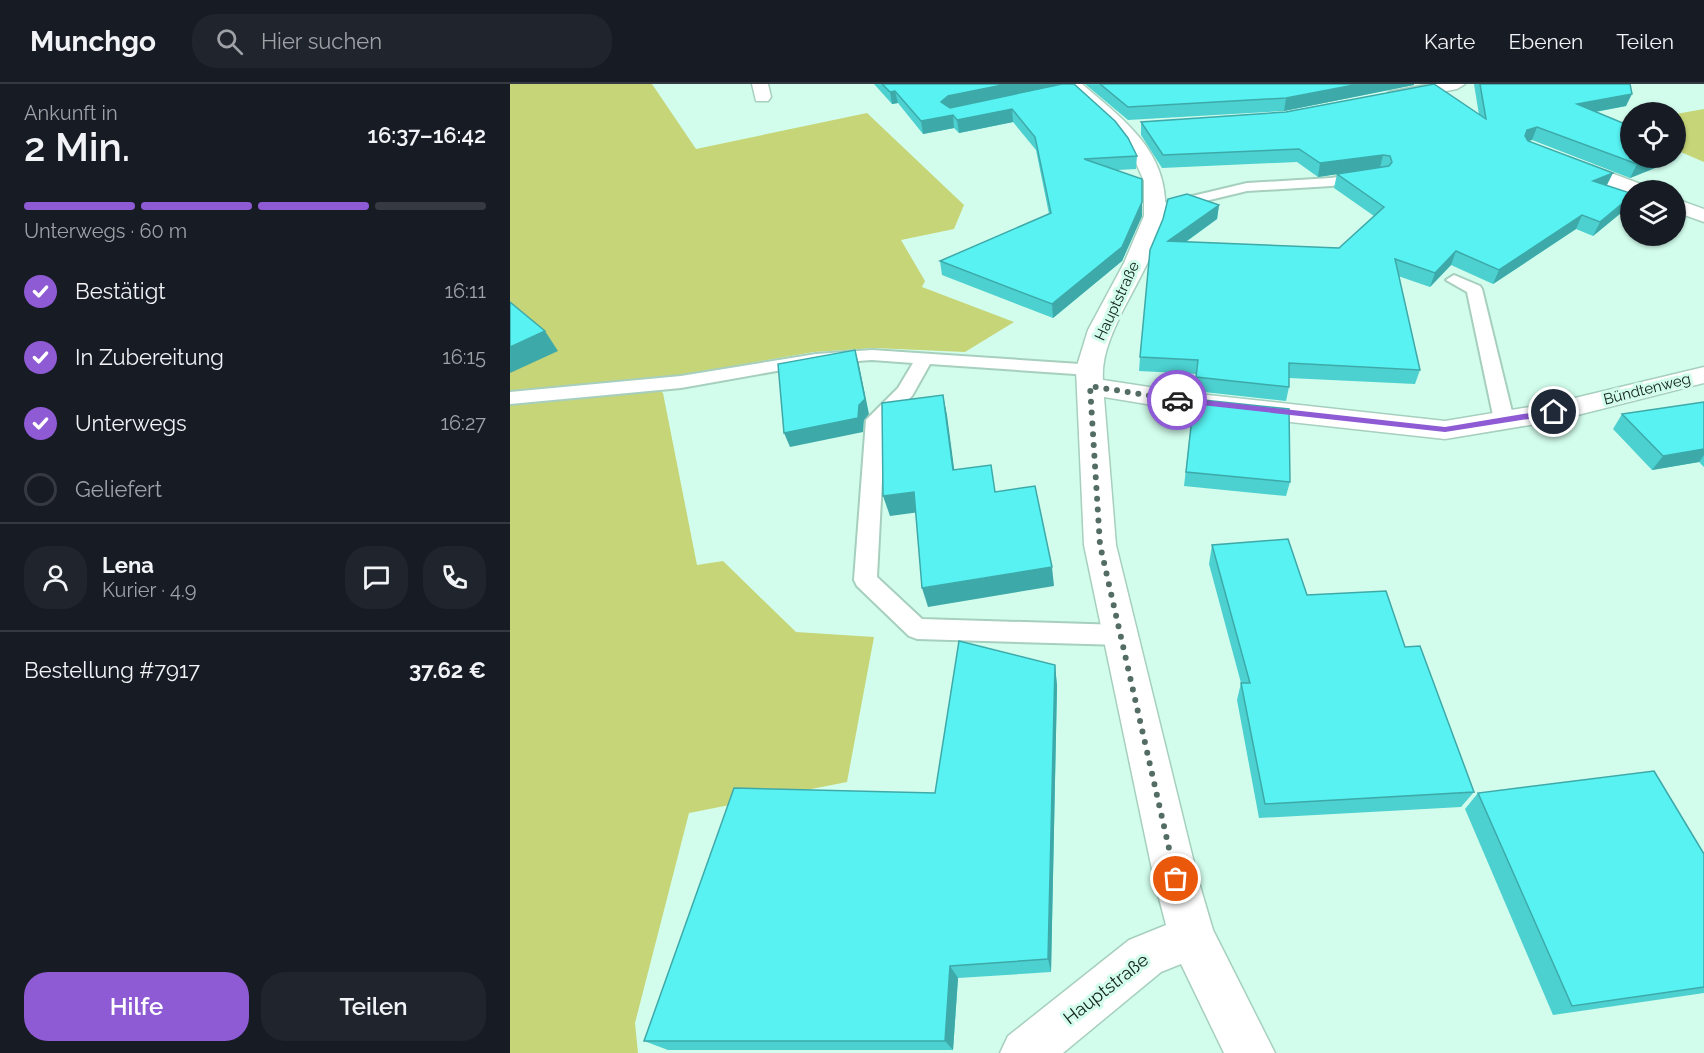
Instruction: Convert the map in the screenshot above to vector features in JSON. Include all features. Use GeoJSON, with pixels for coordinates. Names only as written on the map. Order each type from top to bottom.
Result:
{"type":"FeatureCollection","features":[{"type":"Feature","properties":{"kind":"street"},"geometry":{"type":"LineString","coordinates":[[1376,99],[1449,85]]}},
{"type":"Feature","properties":{"kind":"street","name":"Hauptstraße"},"geometry":{"type":"LineString","coordinates":[[1072,88],[1123,128],[1139,149],[1154,181],[1155,216],[1135,263],[1101,330],[1090,378],[1100,545],[1176,879],[1192,937],[1250,1053]]}},
{"type":"Feature","properties":{"kind":"street"},"geometry":{"type":"LineString","coordinates":[[1123,128],[1146,127]]}},
{"type":"Feature","properties":{"kind":"street"},"geometry":{"type":"LineString","coordinates":[[1553,157],[1620,183]]}},
{"type":"Feature","properties":{"kind":"street"},"geometry":{"type":"LineString","coordinates":[[1686,209],[1704,216]]}},
{"type":"Feature","properties":{"kind":"street","name":"Bündtenweg"},"geometry":{"type":"LineString","coordinates":[[1090,378],[1189,402],[1445,430],[1554,412],[1704,375]]}},
{"type":"Feature","properties":{"kind":"street","name":"Hauptstraße"},"geometry":{"type":"LineString","coordinates":[[1025,1053],[1144,956],[1192,937]]}},
{"type":"Feature","properties":{"kind":"lane"},"geometry":{"type":"LineString","coordinates":[[1154,209],[1247,188],[1331,182],[1380,174]]}},
{"type":"Feature","properties":{"kind":"lane"},"geometry":{"type":"LineString","coordinates":[[1454,280],[1474,289],[1504,420]]}},
{"type":"Feature","properties":{"kind":"lane"},"geometry":{"type":"LineString","coordinates":[[510,398],[681,382],[816,359],[872,355],[925,358],[1090,378]]}},
{"type":"Feature","properties":{"kind":"lane"},"geometry":{"type":"LineString","coordinates":[[925,358],[904,392],[876,420],[866,580],[917,629],[1122,635]]}},
{"type":"Feature","properties":{"kind":"green space"},"geometry":{"type":"Polygon","coordinates":[[[510,84],[652,84],[696,149],[867,113],[964,205],[954,229],[901,240],[925,281],[922,287],[1014,322],[965,352],[874,348],[814,352],[646,381],[663,393],[697,565],[723,561],[796,632],[874,637],[847,782],[689,813],[635,1023],[638,1053],[510,1053],[510,84]]]}},
{"type":"Feature","properties":{"kind":"green space"},"geometry":{"type":"Polygon","coordinates":[[[1704,109],[1704,162],[1686,154],[1686,112],[1704,109]]]}},
{"type":"Feature","properties":{"kind":"building"},"geometry":{"type":"Polygon","coordinates":[[[882,84],[1007,84],[948,96],[941,102],[950,108],[1062,84],[1074,84],[1115,121],[1128,138],[1137,156],[1084,159],[1142,179],[1142,202],[1122,247],[1052,304],[940,261],[1051,213],[1035,137],[1012,109],[957,120],[953,115],[921,121],[895,91],[890,92],[882,84]]]}},
{"type":"Feature","properties":{"kind":"building"},"geometry":{"type":"Polygon","coordinates":[[[1100,84],[1359,84],[1286,98],[1128,107],[1100,84]]]}},
{"type":"Feature","properties":{"kind":"building"},"geometry":{"type":"Polygon","coordinates":[[[1434,84],[1486,119],[1480,84],[1630,84],[1632,94],[1577,104],[1620,122],[1620,158],[1537,127],[1527,130],[1525,136],[1528,141],[1613,173],[1593,181],[1620,190],[1620,205],[1600,222],[1582,215],[1499,270],[1456,251],[1435,273],[1395,259],[1420,370],[1289,363],[1289,387],[1196,377],[1198,360],[1140,357],[1150,250],[1163,219],[1168,199],[1187,194],[1219,205],[1168,241],[1339,248],[1384,207],[1337,174],[1389,166],[1392,162],[1390,156],[1320,163],[1299,149],[1163,155],[1141,122],[1286,112],[1434,84]]]}},
{"type":"Feature","properties":{"kind":"building"},"geometry":{"type":"Polygon","coordinates":[[[510,302],[545,331],[510,347],[510,302]]]}},
{"type":"Feature","properties":{"kind":"building"},"geometry":{"type":"Polygon","coordinates":[[[855,350],[865,399],[859,405],[858,418],[784,433],[778,364],[855,350]]]}},
{"type":"Feature","properties":{"kind":"building"},"geometry":{"type":"Polygon","coordinates":[[[943,395],[953,470],[991,465],[995,492],[1035,486],[1052,567],[922,588],[914,492],[883,496],[882,403],[943,395]]]}},
{"type":"Feature","properties":{"kind":"building"},"geometry":{"type":"Polygon","coordinates":[[[1194,399],[1289,409],[1290,482],[1186,472],[1194,399]]]}},
{"type":"Feature","properties":{"kind":"building"},"geometry":{"type":"Polygon","coordinates":[[[1704,402],[1704,449],[1663,456],[1622,414],[1704,402]]]}},
{"type":"Feature","properties":{"kind":"building"},"geometry":{"type":"Polygon","coordinates":[[[1288,539],[1307,595],[1386,591],[1405,647],[1420,646],[1474,792],[1265,804],[1241,683],[1250,683],[1212,545],[1288,539]]]}},
{"type":"Feature","properties":{"kind":"building"},"geometry":{"type":"Polygon","coordinates":[[[959,641],[1055,665],[1048,959],[950,966],[945,1041],[644,1041],[734,788],[935,793],[959,641]]]}},
{"type":"Feature","properties":{"kind":"building"},"geometry":{"type":"Polygon","coordinates":[[[1654,771],[1704,854],[1704,987],[1572,1006],[1478,793],[1654,771]]]}},
{"type":"Feature","properties":{"kind":"way so far"},"geometry":{"type":"LineString","coordinates":[[1176,879],[1100,545],[1090,386],[1177,400]]}},
{"type":"Feature","properties":{"kind":"route"},"geometry":{"type":"LineString","coordinates":[[1177,400],[1445,430],[1554,412]]}}]}
